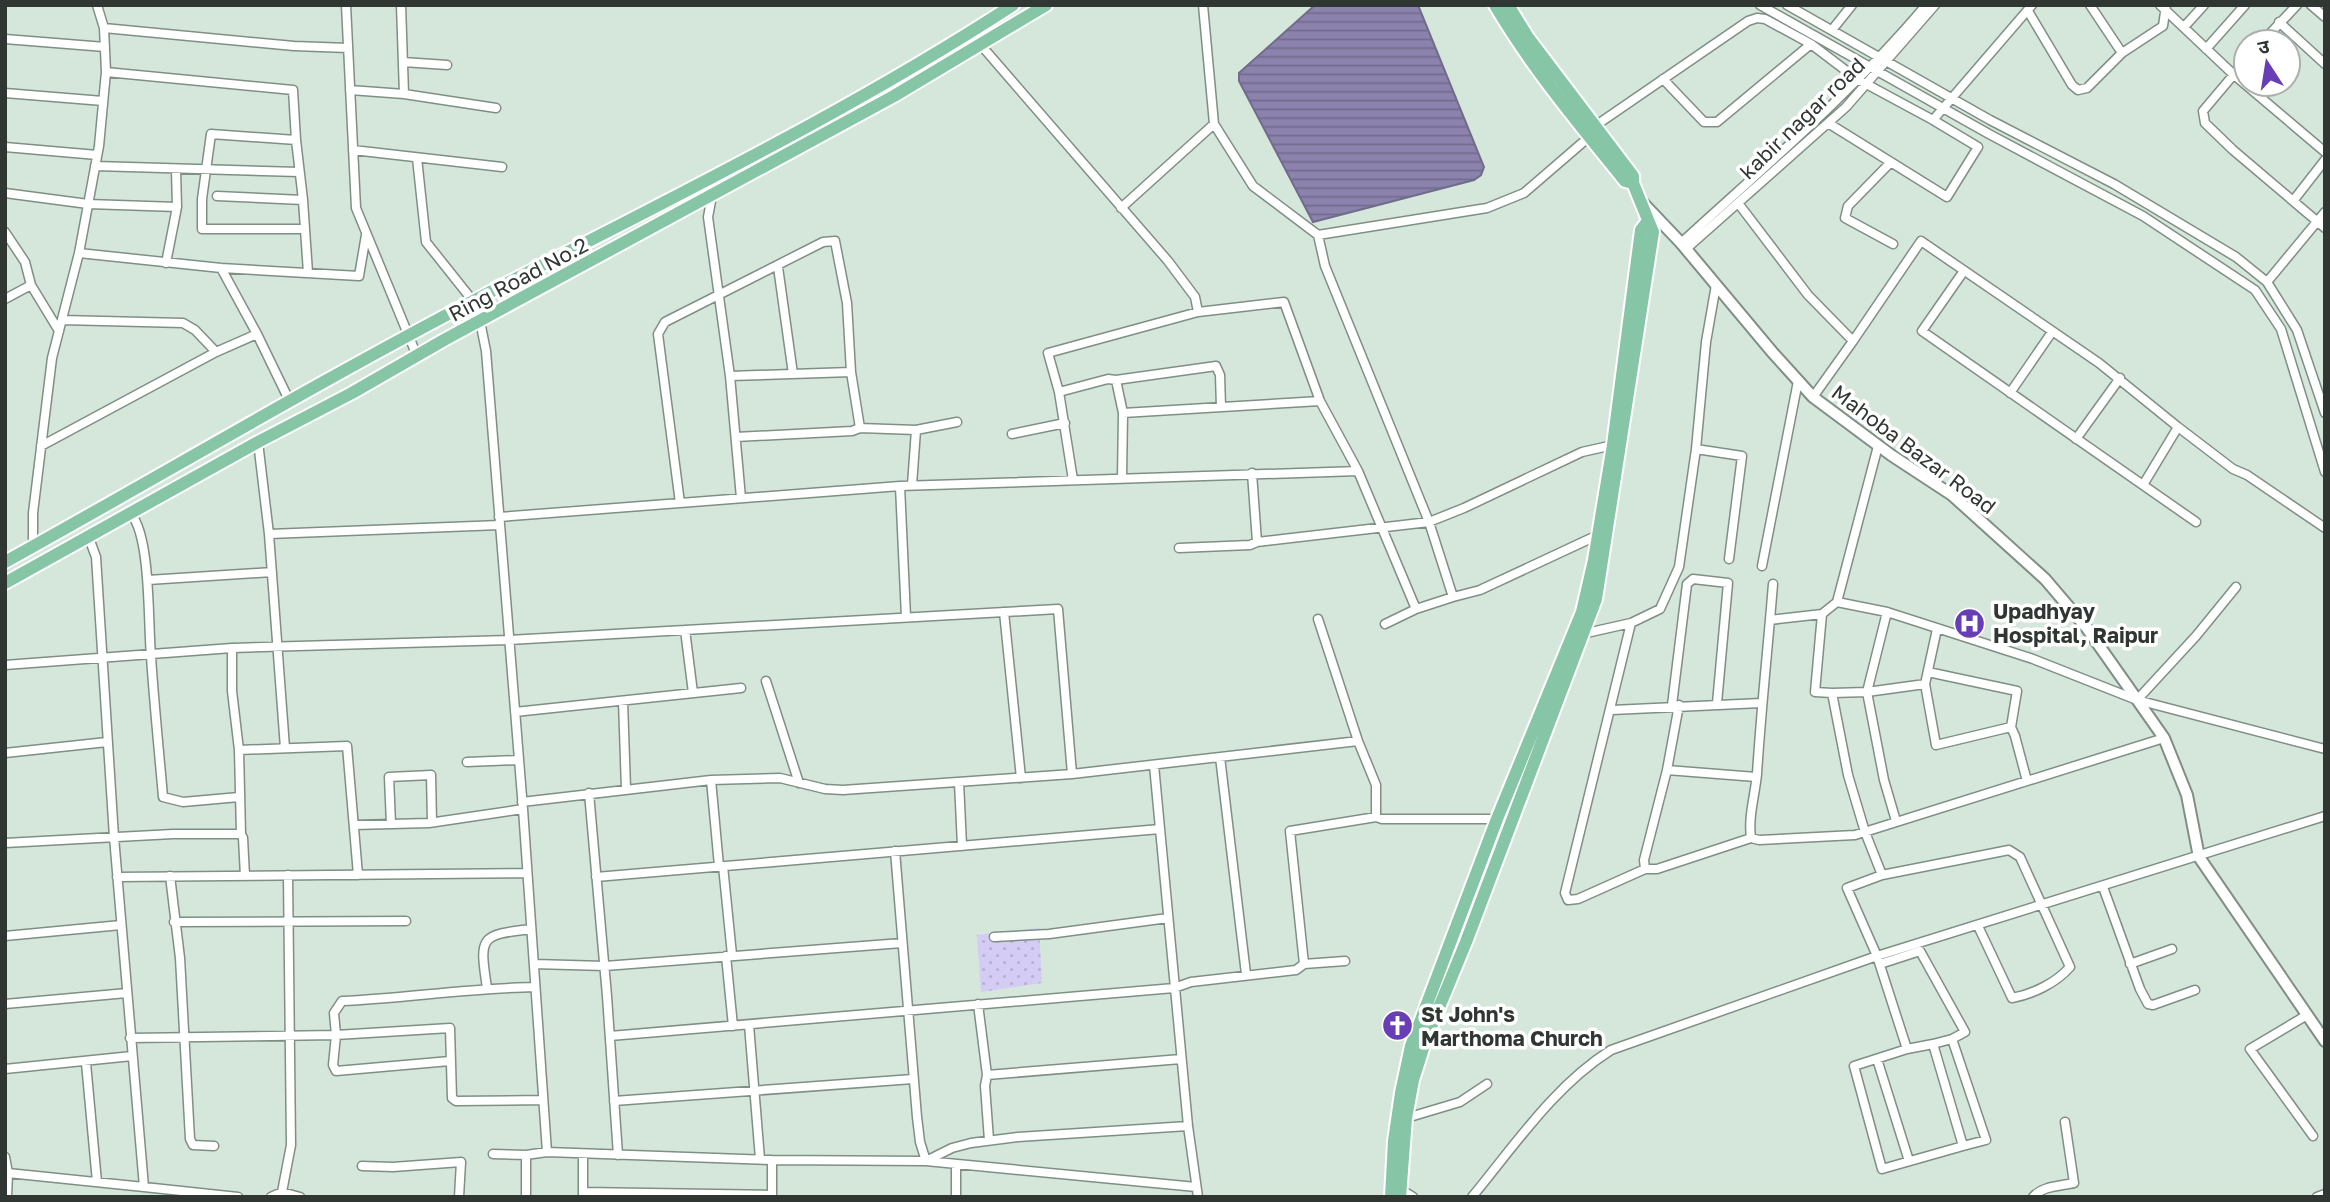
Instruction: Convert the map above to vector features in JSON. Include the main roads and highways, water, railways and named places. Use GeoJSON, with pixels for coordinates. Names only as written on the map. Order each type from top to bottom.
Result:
{"type":"FeatureCollection","features":[{"type":"Feature","properties":{"kind":"main road","name":"Ring Road No.2"},"geometry":{"type":"LineString","coordinates":[[5,562],[473,301],[695,187],[878,87],[1013,5]]}},
{"type":"Feature","properties":{"kind":"main road","name":"Ring Road No.2"},"geometry":{"type":"LineString","coordinates":[[5,583],[258,442],[894,96],[1046,5]]}},
{"type":"Feature","properties":{"kind":"main road","name":"Mahoba Bazar Road"},"geometry":{"type":"LineString","coordinates":[[1495,5],[1518,44],[1592,131]]}},
{"type":"Feature","properties":{"kind":"main road","name":"Mahoba Bazar Road"},"geometry":{"type":"LineString","coordinates":[[1507,5],[1625,181],[1633,183],[1643,203],[1647,222]]}},
{"type":"Feature","properties":{"kind":"main road"},"geometry":{"type":"LineString","coordinates":[[1402,1119],[1426,1039],[1513,819],[1578,635],[1603,535],[1653,232],[1647,222],[1641,230],[1603,535]]}},
{"type":"Feature","properties":{"kind":"main road"},"geometry":{"type":"LineString","coordinates":[[1397,1194],[1411,1046],[1497,819],[1578,635]]}},
{"type":"Feature","properties":{"kind":"place","name":"Upadhyay Hospital, Raipur"},"geometry":{"type":"Point","coordinates":[1970,623]}},
{"type":"Feature","properties":{"kind":"place","name":"St John's Marthoma Church"},"geometry":{"type":"Point","coordinates":[1398,1026]}}]}
